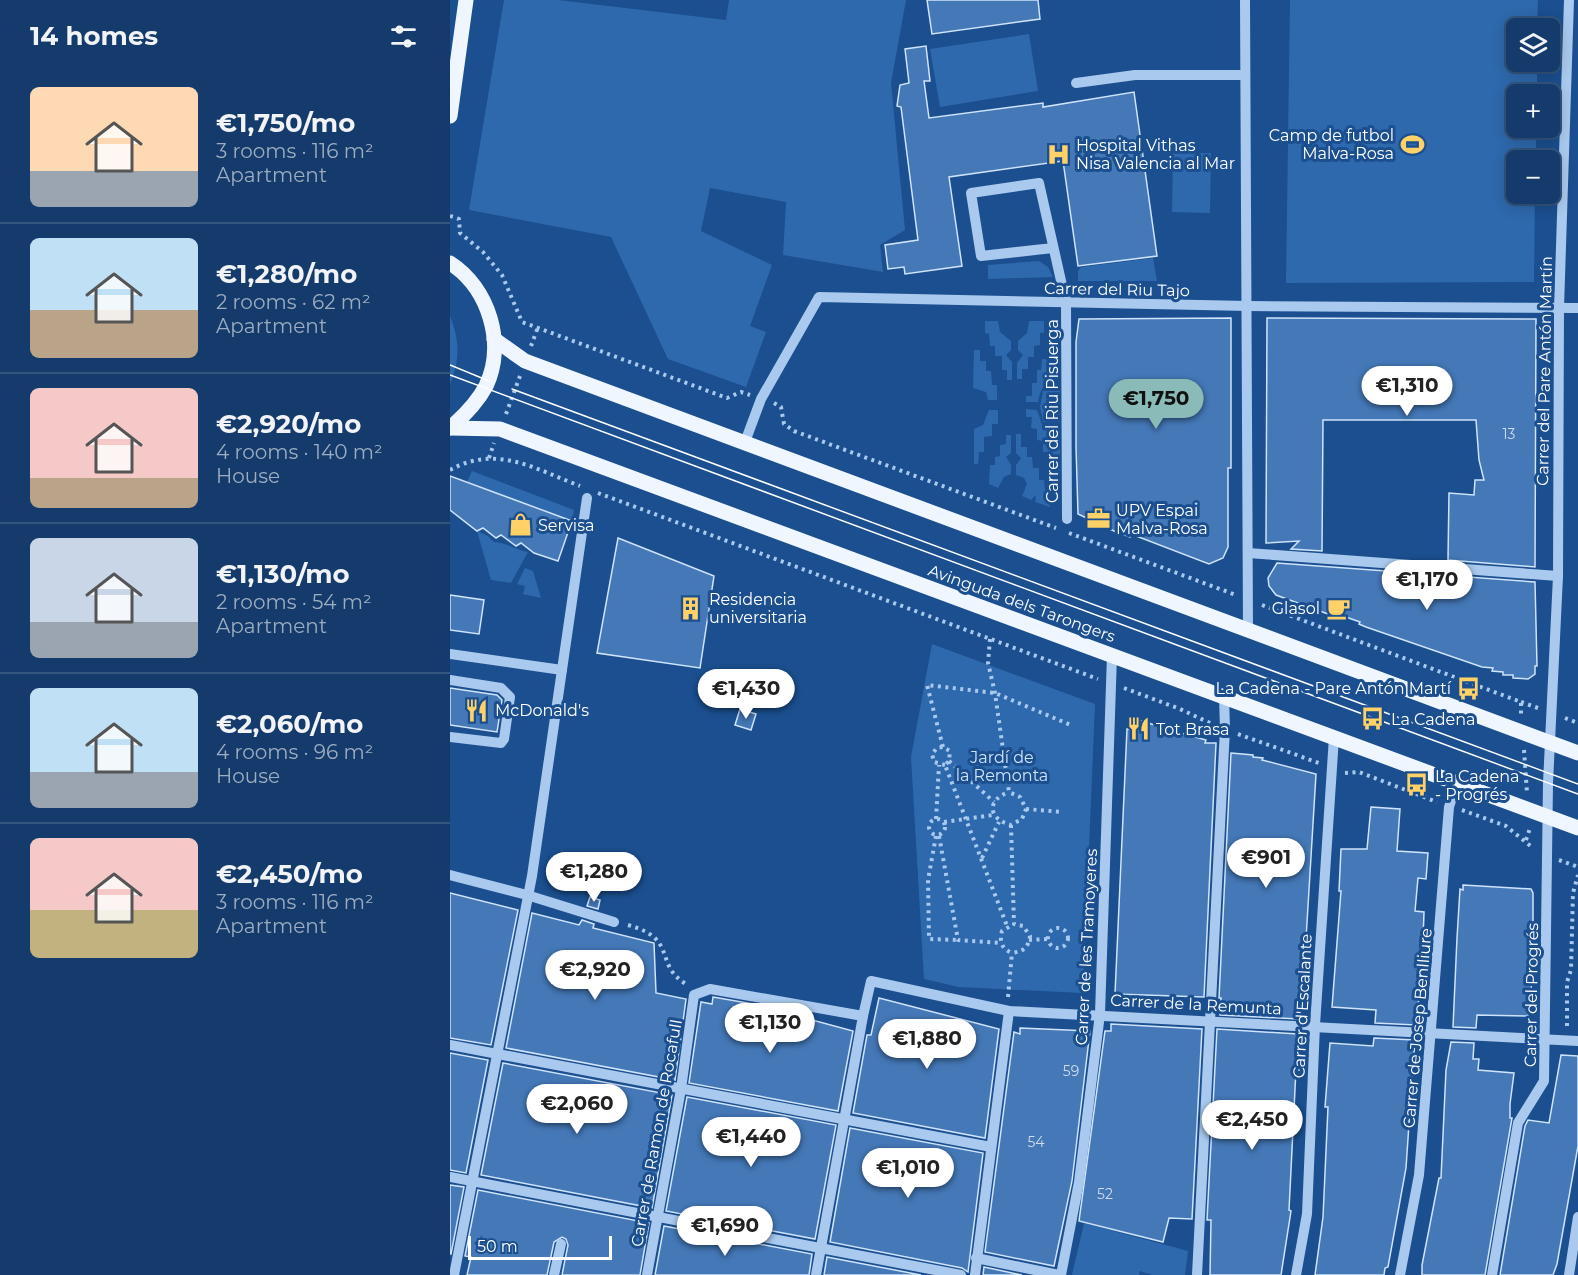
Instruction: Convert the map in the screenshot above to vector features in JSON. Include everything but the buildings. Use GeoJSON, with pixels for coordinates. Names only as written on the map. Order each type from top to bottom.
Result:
{"type":"FeatureCollection","features":[{"type":"Feature","properties":{"kind":"main road"},"geometry":{"type":"LineString","coordinates":[[450,116],[466,0]]}},
{"type":"Feature","properties":{"kind":"main road"},"geometry":{"type":"LineString","coordinates":[[450,263],[472,283],[483,300],[491,319],[494,339],[493,360],[485,388],[470,410],[450,428]]}},
{"type":"Feature","properties":{"kind":"main road"},"geometry":{"type":"LineString","coordinates":[[494,339],[525,362],[1578,753]]}},
{"type":"Feature","properties":{"kind":"main road","name":"Avinguda dels Tarongers"},"geometry":{"type":"LineString","coordinates":[[450,428],[500,429],[1578,828]]}},
{"type":"Feature","properties":{"kind":"street"},"geometry":{"type":"LineString","coordinates":[[1245,0],[1248,630]]}},
{"type":"Feature","properties":{"kind":"street","name":"Carrer del Pare Antón Martín"},"geometry":{"type":"LineString","coordinates":[[1549,742],[1558,576],[1559,308],[1569,0]]}},
{"type":"Feature","properties":{"kind":"street"},"geometry":{"type":"LineString","coordinates":[[1076,83],[1135,75],[1245,75]]}},
{"type":"Feature","properties":{"kind":"street","name":"Carrer del Riu Pisuerga"},"geometry":{"type":"LineString","coordinates":[[1053,248],[981,256],[971,193],[1039,183],[1066,303],[1067,519]]}},
{"type":"Feature","properties":{"kind":"street","name":"Carrer del Riu Tajo"},"geometry":{"type":"LineString","coordinates":[[745,442],[761,399],[819,297],[1248,306],[1578,308]]}},
{"type":"Feature","properties":{"kind":"street"},"geometry":{"type":"LineString","coordinates":[[454,1275],[527,895],[587,498]]}},
{"type":"Feature","properties":{"kind":"street"},"geometry":{"type":"LineString","coordinates":[[1248,553],[1558,576]]}},
{"type":"Feature","properties":{"kind":"street"},"geometry":{"type":"LineString","coordinates":[[450,654],[562,670]]}},
{"type":"Feature","properties":{"kind":"street","name":"Carrer de les Tramoyeres"},"geometry":{"type":"LineString","coordinates":[[1060,1275],[1078,1182],[1100,1014],[1112,655]]}},
{"type":"Feature","properties":{"kind":"street"},"geometry":{"type":"LineString","coordinates":[[450,680],[501,688],[510,697],[501,743],[450,737]]}},
{"type":"Feature","properties":{"kind":"street"},"geometry":{"type":"LineString","coordinates":[[1197,1275],[1225,729],[1224,696]]}},
{"type":"Feature","properties":{"kind":"street","name":"Carrer d'Escalante"},"geometry":{"type":"LineString","coordinates":[[1296,1275],[1307,1214],[1315,1025],[1334,737]]}},
{"type":"Feature","properties":{"kind":"street","name":"Carrer del Progrés"},"geometry":{"type":"LineString","coordinates":[[1492,1275],[1518,1123],[1544,1081],[1549,742]]}},
{"type":"Feature","properties":{"kind":"street","name":"Carrer de Josep Benlliure"},"geometry":{"type":"LineString","coordinates":[[1400,1275],[1419,1175],[1449,807],[1457,783]]}},
{"type":"Feature","properties":{"kind":"street"},"geometry":{"type":"LineString","coordinates":[[450,875],[527,895],[614,922]]}},
{"type":"Feature","properties":{"kind":"street","name":"Carrer de la Remunta"},"geometry":{"type":"LineString","coordinates":[[862,1016],[872,981],[1009,1011],[1432,1031],[1578,1041]]}},
{"type":"Feature","properties":{"kind":"street"},"geometry":{"type":"LineString","coordinates":[[710,989],[862,1016],[816,1275]]}},
{"type":"Feature","properties":{"kind":"street","name":"Carrer de Ramon de Rocafull"},"geometry":{"type":"LineString","coordinates":[[646,1275],[681,1089],[694,995],[710,989]]}},
{"type":"Feature","properties":{"kind":"street"},"geometry":{"type":"LineString","coordinates":[[975,1275],[1009,1011]]}},
{"type":"Feature","properties":{"kind":"street"},"geometry":{"type":"LineString","coordinates":[[450,1045],[844,1118],[991,1148]]}},
{"type":"Feature","properties":{"kind":"street"},"geometry":{"type":"LineString","coordinates":[[450,1177],[961,1275]]}},
{"type":"Feature","properties":{"kind":"street"},"geometry":{"type":"LineString","coordinates":[[1569,1275],[1575,1259],[1578,1217]]}},
{"type":"Feature","properties":{"kind":"street"},"geometry":{"type":"LineString","coordinates":[[554,1275],[561,1244]]}},
{"type":"Feature","properties":{"kind":"street"},"geometry":{"type":"LineString","coordinates":[[976,1258],[1060,1275]]}},
{"type":"Feature","properties":{"kind":"path"},"geometry":{"type":"LineString","coordinates":[[450,216],[459,219],[460,232],[483,252],[502,275],[522,322],[727,398],[741,393],[750,395]]}},
{"type":"Feature","properties":{"kind":"path"},"geometry":{"type":"LineString","coordinates":[[450,470],[463,463],[489,458],[538,327]]}},
{"type":"Feature","properties":{"kind":"path"},"geometry":{"type":"LineString","coordinates":[[778,404],[781,407],[784,424],[794,430],[1222,590]]}},
{"type":"Feature","properties":{"kind":"path"},"geometry":{"type":"LineString","coordinates":[[700,531],[1100,680]]}},
{"type":"Feature","properties":{"kind":"path"},"geometry":{"type":"LineString","coordinates":[[1259,604],[1536,708]]}},
{"type":"Feature","properties":{"kind":"path"},"geometry":{"type":"LineString","coordinates":[[990,639],[988,663],[995,693],[1009,792]]}},
{"type":"Feature","properties":{"kind":"path"},"geometry":{"type":"LineString","coordinates":[[943,747],[927,685],[995,693],[1073,726]]}},
{"type":"Feature","properties":{"kind":"path"},"geometry":{"type":"LineString","coordinates":[[1128,690],[1218,726]]}},
{"type":"Feature","properties":{"kind":"path"},"geometry":{"type":"LineString","coordinates":[[1521,702],[1530,830],[1526,840]]}},
{"type":"Feature","properties":{"kind":"path"},"geometry":{"type":"LineString","coordinates":[[1562,717],[1578,723]]}},
{"type":"Feature","properties":{"kind":"path"},"geometry":{"type":"LineString","coordinates":[[1232,732],[1316,762]]}},
{"type":"Feature","properties":{"kind":"path"},"geometry":{"type":"LineString","coordinates":[[943,747],[950,751],[949,761],[945,765],[939,765],[934,762],[932,754],[937,748],[943,747]]}},
{"type":"Feature","properties":{"kind":"path"},"geometry":{"type":"LineString","coordinates":[[949,761],[994,802]]}},
{"type":"Feature","properties":{"kind":"path"},"geometry":{"type":"LineString","coordinates":[[938,836],[931,833],[928,826],[936,819],[939,765]]}},
{"type":"Feature","properties":{"kind":"path"},"geometry":{"type":"LineString","coordinates":[[945,765],[1007,926]]}},
{"type":"Feature","properties":{"kind":"path"},"geometry":{"type":"LineString","coordinates":[[1341,771],[1359,772],[1432,800]]}},
{"type":"Feature","properties":{"kind":"path"},"geometry":{"type":"LineString","coordinates":[[1009,792],[1020,796],[1026,809],[1022,819],[1011,825],[999,822],[993,815],[994,802],[999,796],[1009,792]]}},
{"type":"Feature","properties":{"kind":"path"},"geometry":{"type":"LineString","coordinates":[[1026,809],[1062,812]]}},
{"type":"Feature","properties":{"kind":"path"},"geometry":{"type":"LineString","coordinates":[[1464,811],[1506,826],[1526,840],[1531,847]]}},
{"type":"Feature","properties":{"kind":"path"},"geometry":{"type":"LineString","coordinates":[[936,819],[944,822],[993,815]]}},
{"type":"Feature","properties":{"kind":"path"},"geometry":{"type":"LineString","coordinates":[[944,822],[945,830],[938,836],[928,880],[929,939],[1001,943],[1012,953]]}},
{"type":"Feature","properties":{"kind":"path"},"geometry":{"type":"LineString","coordinates":[[982,858],[999,822]]}},
{"type":"Feature","properties":{"kind":"path"},"geometry":{"type":"LineString","coordinates":[[1011,825],[1014,924]]}},
{"type":"Feature","properties":{"kind":"path"},"geometry":{"type":"LineString","coordinates":[[938,836],[958,940]]}},
{"type":"Feature","properties":{"kind":"path"},"geometry":{"type":"LineString","coordinates":[[1556,859],[1578,867]]}},
{"type":"Feature","properties":{"kind":"path"},"geometry":{"type":"LineString","coordinates":[[1567,1034],[1567,982],[1571,970],[1573,893],[1578,875]]}},
{"type":"Feature","properties":{"kind":"path"},"geometry":{"type":"LineString","coordinates":[[614,922],[653,934],[660,941],[675,977],[686,984],[710,989]]}},
{"type":"Feature","properties":{"kind":"path"},"geometry":{"type":"LineString","coordinates":[[1001,943],[1002,931],[1007,926],[1014,924],[1028,930],[1029,940],[1023,951],[1012,953]]}},
{"type":"Feature","properties":{"kind":"path"},"geometry":{"type":"LineString","coordinates":[[1058,928],[1064,930],[1067,936],[1067,942],[1059,948],[1053,947],[1048,939],[1051,930],[1058,928]]}},
{"type":"Feature","properties":{"kind":"path"},"geometry":{"type":"LineString","coordinates":[[1029,940],[1048,939]]}},
{"type":"Feature","properties":{"kind":"path"},"geometry":{"type":"LineString","coordinates":[[1009,1011],[1007,989],[1012,953]]}},
{"type":"Feature","properties":{"kind":"green space"},"geometry":{"type":"Polygon","coordinates":[[[504,0],[558,0],[726,20],[729,0],[906,0],[891,83],[905,230],[880,245],[883,272],[783,255],[786,202],[710,188],[701,231],[772,265],[750,326],[766,332],[746,387],[668,359],[611,237],[469,210],[504,0]]]}},
{"type":"Feature","properties":{"kind":"green space","name":"Camp de futbol Malva-Rosa"},"geometry":{"type":"Polygon","coordinates":[[[1290,0],[1538,0],[1537,18],[1506,18],[1506,72],[1537,72],[1537,84],[1506,84],[1506,138],[1536,138],[1536,150],[1506,150],[1506,204],[1535,204],[1534,282],[1286,283],[1290,0]]]}},
{"type":"Feature","properties":{"kind":"green space"},"geometry":{"type":"Polygon","coordinates":[[[1029,34],[1038,91],[940,107],[930,49],[1029,34]]]}},
{"type":"Feature","properties":{"kind":"green space"},"geometry":{"type":"Polygon","coordinates":[[[1173,153],[1211,153],[1210,213],[1172,212],[1173,153]]]}},
{"type":"Feature","properties":{"kind":"green space"},"geometry":{"type":"Polygon","coordinates":[[[1153,258],[1157,281],[1078,281],[1078,271],[1081,267],[1153,258]]]}},
{"type":"Feature","properties":{"kind":"green space"},"geometry":{"type":"Polygon","coordinates":[[[1039,261],[1048,267],[1053,277],[988,279],[988,265],[1039,261]]]}},
{"type":"Feature","properties":{"kind":"green space"},"geometry":{"type":"Polygon","coordinates":[[[450,316],[458,350],[450,384],[450,316]]]}},
{"type":"Feature","properties":{"kind":"green space"},"geometry":{"type":"Polygon","coordinates":[[[985,321],[998,321],[1000,332],[1011,341],[1011,350],[1006,355],[1012,362],[1012,380],[1007,380],[1007,370],[1002,370],[1002,356],[995,356],[995,346],[990,346],[989,334],[985,333],[985,321]]]}},
{"type":"Feature","properties":{"kind":"green space"},"geometry":{"type":"Polygon","coordinates":[[[1029,321],[1044,321],[1044,333],[1040,333],[1040,345],[1034,346],[1034,357],[1028,357],[1028,369],[1022,369],[1022,379],[1017,379],[1017,363],[1023,355],[1018,350],[1018,341],[1027,333],[1029,321]]]}},
{"type":"Feature","properties":{"kind":"green space"},"geometry":{"type":"Polygon","coordinates":[[[1053,336],[1060,336],[1060,377],[1044,385],[1038,402],[1026,402],[1026,396],[1032,396],[1032,383],[1037,383],[1037,370],[1041,370],[1042,359],[1047,359],[1048,347],[1053,347],[1053,336]]]}},
{"type":"Feature","properties":{"kind":"green space"},"geometry":{"type":"Polygon","coordinates":[[[974,350],[980,350],[980,361],[986,361],[986,371],[991,371],[992,385],[997,385],[997,400],[988,400],[986,392],[973,388],[974,350]]]}},
{"type":"Feature","properties":{"kind":"green space"},"geometry":{"type":"Polygon","coordinates":[[[1043,391],[1060,391],[1060,422],[1043,422],[1040,407],[1043,391]]]}},
{"type":"Feature","properties":{"kind":"green space"},"geometry":{"type":"Polygon","coordinates":[[[1026,409],[1037,410],[1042,424],[1060,437],[1060,474],[1053,474],[1053,463],[1048,463],[1048,452],[1043,452],[1043,441],[1037,440],[1037,429],[1031,428],[1032,417],[1026,417],[1026,409]]]}},
{"type":"Feature","properties":{"kind":"green space"},"geometry":{"type":"Polygon","coordinates":[[[989,410],[998,410],[998,424],[992,424],[992,436],[984,437],[984,452],[979,452],[978,464],[974,464],[974,429],[983,425],[989,410]]]}},
{"type":"Feature","properties":{"kind":"green space"},"geometry":{"type":"Polygon","coordinates":[[[1016,434],[1021,434],[1021,447],[1027,447],[1027,457],[1032,457],[1033,468],[1039,468],[1039,480],[1044,480],[1045,490],[1049,490],[1050,507],[1035,502],[1036,495],[1031,500],[1022,496],[1027,484],[1024,478],[1016,475],[1016,465],[1021,458],[1016,453],[1016,434]]]}},
{"type":"Feature","properties":{"kind":"green space"},"geometry":{"type":"Polygon","coordinates":[[[1006,435],[1011,435],[1011,453],[1006,457],[1011,465],[1011,474],[1004,477],[998,488],[989,484],[990,465],[995,465],[995,457],[1000,456],[1000,445],[1006,444],[1006,435]]]}},
{"type":"Feature","properties":{"kind":"green space"},"geometry":{"type":"Polygon","coordinates":[[[472,471],[574,510],[572,521],[467,482],[472,471]]]}},
{"type":"Feature","properties":{"kind":"green space"},"geometry":{"type":"Polygon","coordinates":[[[477,531],[494,542],[528,552],[511,583],[491,580],[477,531]]]}},
{"type":"Feature","properties":{"kind":"green space"},"geometry":{"type":"Polygon","coordinates":[[[525,568],[533,571],[541,598],[523,594],[525,586],[517,584],[525,568]]]}},
{"type":"Feature","properties":{"kind":"green space","name":"Jardí de la Remonta"},"geometry":{"type":"Polygon","coordinates":[[[932,644],[1095,704],[1083,993],[958,987],[924,979],[911,757],[932,644]]]}},
{"type":"Feature","properties":{"kind":"green space"},"geometry":{"type":"Polygon","coordinates":[[[1084,1223],[1188,1251],[1185,1275],[1152,1275],[1140,1271],[1139,1275],[1072,1275],[1084,1223]]]}},
{"type":"Feature","properties":{"kind":"tram line"},"geometry":{"type":"LineString","coordinates":[[450,365],[489,381]]}},
{"type":"Feature","properties":{"kind":"tram line"},"geometry":{"type":"LineString","coordinates":[[450,375],[1578,794]]}},
{"type":"Feature","properties":{"kind":"tram line"},"geometry":{"type":"LineString","coordinates":[[512,389],[1578,784]]}},
{"type":"Feature","properties":{"kind":"place","name":"Camp de futbol Malva-Rosa"},"geometry":{"type":"Point","coordinates":[1412,144]}},
{"type":"Feature","properties":{"kind":"place","name":"Hospital Vithas Nisa Valencia al Mar"},"geometry":{"type":"Point","coordinates":[1058,154]}},
{"type":"Feature","properties":{"kind":"place","name":"UPV Espai Malva-Rosa"},"geometry":{"type":"Point","coordinates":[1098,519]}},
{"type":"Feature","properties":{"kind":"place","name":"Servisa"},"geometry":{"type":"Point","coordinates":[520,525]}},
{"type":"Feature","properties":{"kind":"place","name":"Residencia universitaria"},"geometry":{"type":"Point","coordinates":[691,608]}},
{"type":"Feature","properties":{"kind":"place","name":"Glasol"},"geometry":{"type":"Point","coordinates":[1338,608]}},
{"type":"Feature","properties":{"kind":"place","name":"La Cadena - Pare Antón Martí"},"geometry":{"type":"Point","coordinates":[1469,688]}},
{"type":"Feature","properties":{"kind":"place","name":"McDonald's"},"geometry":{"type":"Point","coordinates":[477,710]}},
{"type":"Feature","properties":{"kind":"place","name":"La Cadena"},"geometry":{"type":"Point","coordinates":[1373,719]}},
{"type":"Feature","properties":{"kind":"place","name":"Tot Brasa"},"geometry":{"type":"Point","coordinates":[1138,729]}},
{"type":"Feature","properties":{"kind":"place","name":"La Cadena - Progrés"},"geometry":{"type":"Point","coordinates":[1417,785]}}]}
